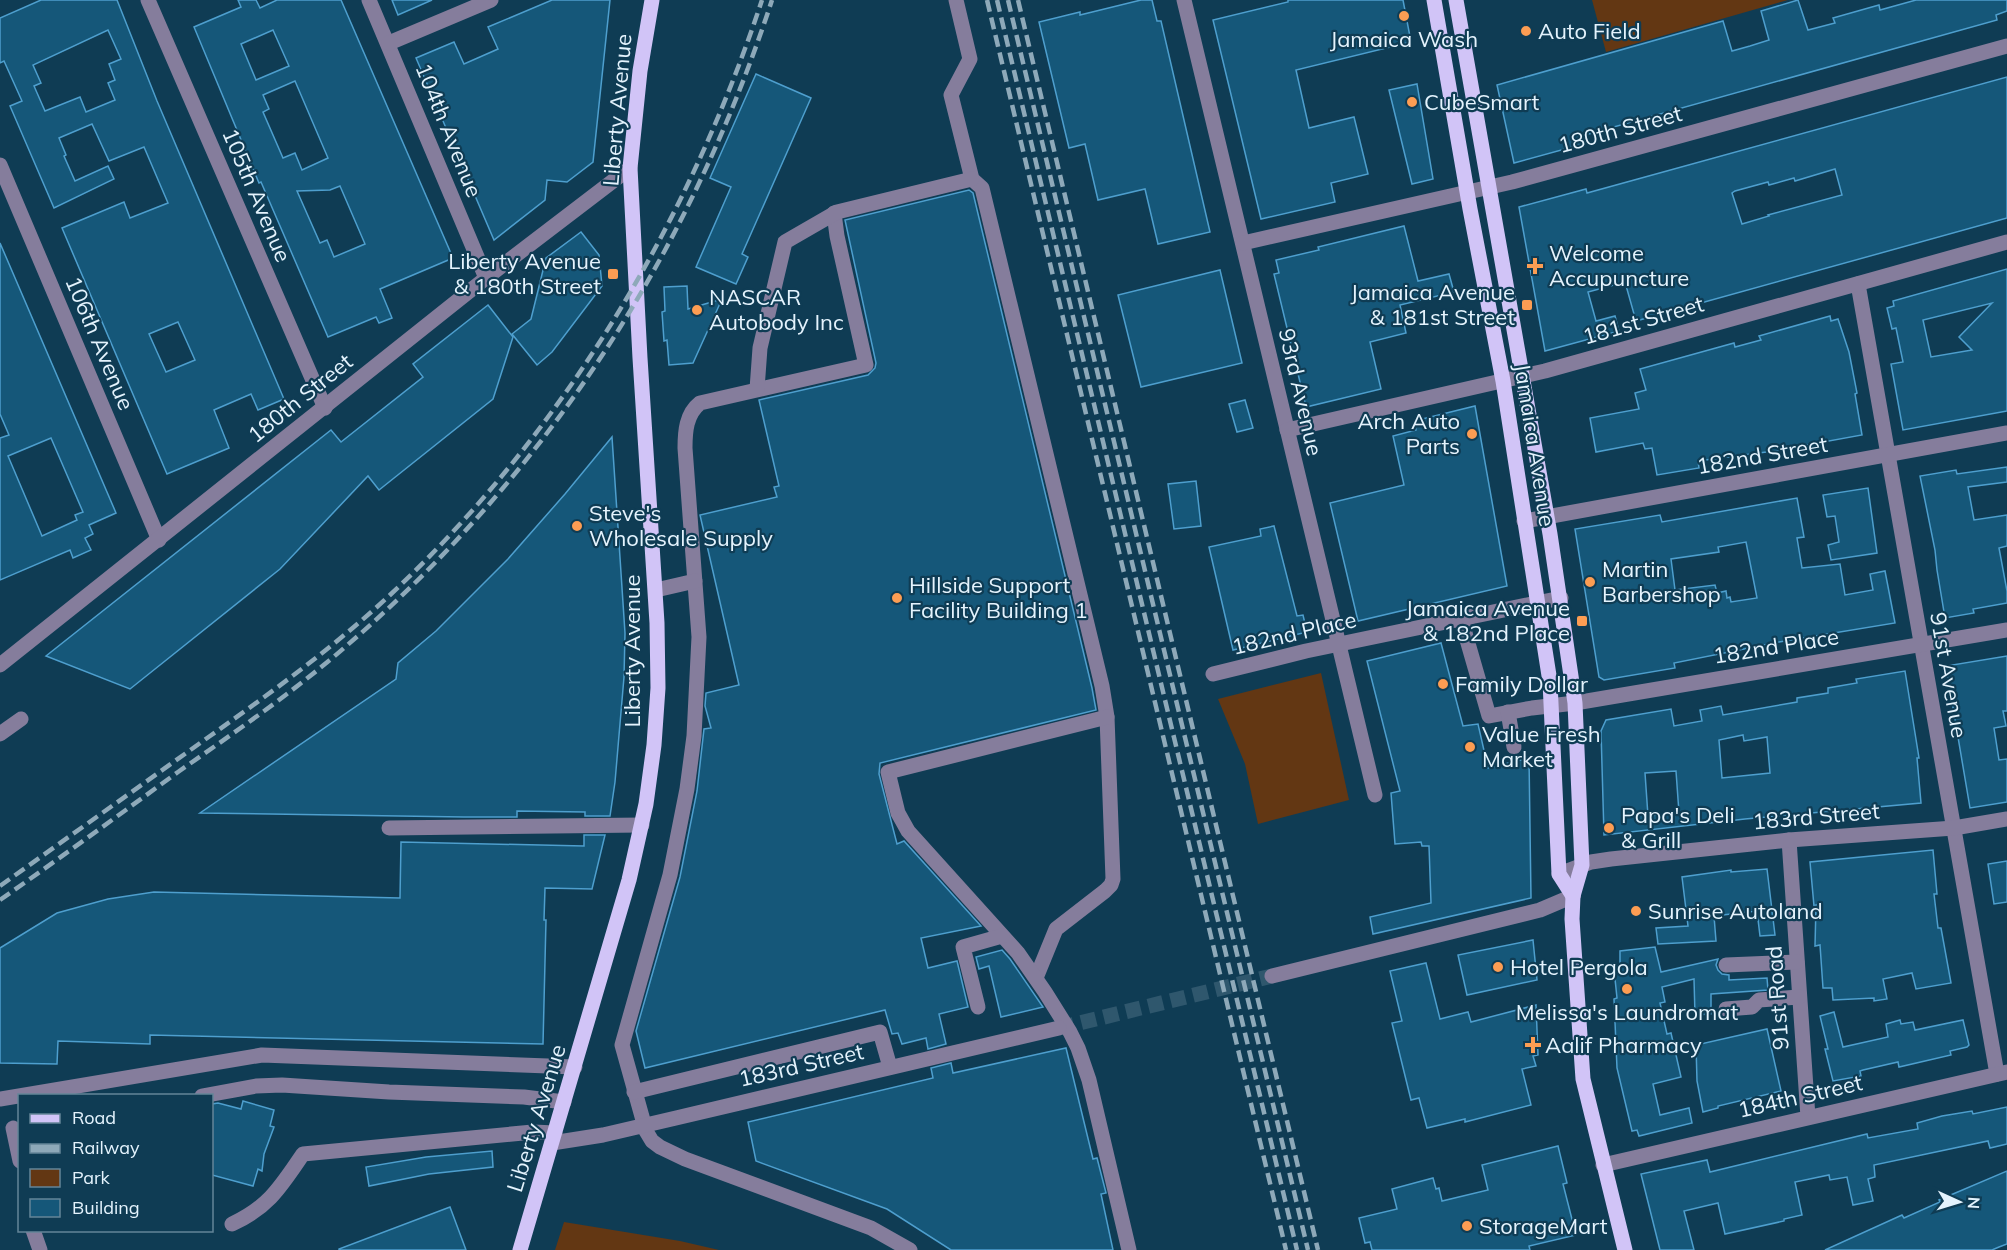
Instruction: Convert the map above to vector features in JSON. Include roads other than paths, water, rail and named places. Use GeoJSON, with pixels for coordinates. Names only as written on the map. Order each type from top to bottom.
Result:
{"type":"FeatureCollection","features":[{"type":"Feature","properties":{"kind":"main road","name":"Liberty Avenue"},"geometry":{"type":"LineString","coordinates":[[520,1250],[622,908],[642,825],[650,776],[656,716],[658,657],[656,590],[639,346],[630,168],[640,71],[652,0]]}},
{"type":"Feature","properties":{"kind":"main road","name":"Jamaica Avenue"},"geometry":{"type":"LineString","coordinates":[[1434,0],[1503,381],[1550,682],[1559,874]]}},
{"type":"Feature","properties":{"kind":"main road","name":"Jamaica Avenue"},"geometry":{"type":"LineString","coordinates":[[1456,0],[1561,598],[1575,703],[1582,865],[1573,896],[1572,919],[1581,1061],[1587,1097],[1622,1249]]}},
{"type":"Feature","properties":{"kind":"main road"},"geometry":{"type":"LineString","coordinates":[[1559,874],[1573,896]]}},
{"type":"Feature","properties":{"kind":"street","name":"105th Avenue"},"geometry":{"type":"LineString","coordinates":[[148,0],[325,408]]}},
{"type":"Feature","properties":{"kind":"street","name":"104th Avenue"},"geometry":{"type":"LineString","coordinates":[[369,0],[486,278]]}},
{"type":"Feature","properties":{"kind":"street"},"geometry":{"type":"LineString","coordinates":[[389,43],[490,0]]}},
{"type":"Feature","properties":{"kind":"street"},"geometry":{"type":"LineString","coordinates":[[956,0],[970,59],[951,95],[972,179],[982,188],[1099,674],[1107,717],[1113,879],[1106,891],[1056,928],[1036,978]]}},
{"type":"Feature","properties":{"kind":"street","name":"93rd Avenue"},"geometry":{"type":"LineString","coordinates":[[1184,0],[1375,795]]}},
{"type":"Feature","properties":{"kind":"street","name":"180th Street"},"geometry":{"type":"LineString","coordinates":[[1243,243],[1489,188],[2007,46]]}},
{"type":"Feature","properties":{"kind":"street","name":"106th Avenue"},"geometry":{"type":"LineString","coordinates":[[0,165],[159,540]]}},
{"type":"Feature","properties":{"kind":"street","name":"180th Street"},"geometry":{"type":"LineString","coordinates":[[0,665],[486,278],[630,168]]}},
{"type":"Feature","properties":{"kind":"street"},"geometry":{"type":"LineString","coordinates":[[757,389],[760,348],[785,242],[834,213],[972,179]]}},
{"type":"Feature","properties":{"kind":"street"},"geometry":{"type":"LineString","coordinates":[[834,213],[838,243],[866,365],[700,403],[688,420],[685,448],[699,658],[694,727],[687,789],[676,849],[663,903],[622,1045],[644,1125],[652,1141],[672,1154],[862,1224],[910,1250]]}},
{"type":"Feature","properties":{"kind":"street","name":"181st Street"},"geometry":{"type":"LineString","coordinates":[[1287,430],[1523,377],[2007,242]]}},
{"type":"Feature","properties":{"kind":"street","name":"91st Avenue"},"geometry":{"type":"LineString","coordinates":[[1858,284],[1920,645],[2002,1073]]}},
{"type":"Feature","properties":{"kind":"street","name":"182nd Street"},"geometry":{"type":"LineString","coordinates":[[1524,521],[2007,433]]}},
{"type":"Feature","properties":{"kind":"street"},"geometry":{"type":"LineString","coordinates":[[656,590],[695,581]]}},
{"type":"Feature","properties":{"kind":"street","name":"182nd Place"},"geometry":{"type":"LineString","coordinates":[[1213,674],[1561,598]]}},
{"type":"Feature","properties":{"kind":"street"},"geometry":{"type":"LineString","coordinates":[[1461,619],[1489,716],[1508,712],[1514,747]]}},
{"type":"Feature","properties":{"kind":"street","name":"182nd Place"},"geometry":{"type":"LineString","coordinates":[[1508,712],[1575,703],[2007,630]]}},
{"type":"Feature","properties":{"kind":"street"},"geometry":{"type":"LineString","coordinates":[[1107,717],[888,772],[898,813],[908,831],[1018,953],[1070,1032],[1085,1064],[1129,1250]]}},
{"type":"Feature","properties":{"kind":"street"},"geometry":{"type":"LineString","coordinates":[[0,734],[21,719]]}},
{"type":"Feature","properties":{"kind":"street","name":"183rd Street"},"geometry":{"type":"LineString","coordinates":[[1559,874],[1602,860],[1788,840],[1954,828],[2007,819]]}},
{"type":"Feature","properties":{"kind":"street"},"geometry":{"type":"LineString","coordinates":[[389,828],[642,825]]}},
{"type":"Feature","properties":{"kind":"street","name":"91st Road"},"geometry":{"type":"LineString","coordinates":[[1788,840],[1808,1117]]}},
{"type":"Feature","properties":{"kind":"street"},"geometry":{"type":"LineString","coordinates":[[1272,976],[1540,910],[1573,896]]}},
{"type":"Feature","properties":{"kind":"street"},"geometry":{"type":"LineString","coordinates":[[978,1007],[963,947],[1002,936]]}},
{"type":"Feature","properties":{"kind":"street"},"geometry":{"type":"LineString","coordinates":[[1726,965],[1797,962]]}},
{"type":"Feature","properties":{"kind":"street"},"geometry":{"type":"LineString","coordinates":[[1726,1009],[1752,1007],[1759,1000],[1800,997]]}},
{"type":"Feature","properties":{"kind":"street","name":"183rd Street"},"geometry":{"type":"LineString","coordinates":[[232,1224],[255,1212],[269,1201],[303,1154],[533,1132],[553,1138],[644,1125],[1059,1028]]}},
{"type":"Feature","properties":{"kind":"street"},"geometry":{"type":"LineString","coordinates":[[634,1092],[880,1032],[890,1067]]}},
{"type":"Feature","properties":{"kind":"street"},"geometry":{"type":"LineString","coordinates":[[24,1094],[262,1055],[575,1067]]}},
{"type":"Feature","properties":{"kind":"street","name":"184th Street"},"geometry":{"type":"LineString","coordinates":[[1603,1165],[2002,1073]]}},
{"type":"Feature","properties":{"kind":"street"},"geometry":{"type":"LineString","coordinates":[[208,1094],[255,1086],[282,1085],[524,1097],[564,1102]]}},
{"type":"Feature","properties":{"kind":"street"},"geometry":{"type":"LineString","coordinates":[[0,1098],[18,1095]]}},
{"type":"Feature","properties":{"kind":"street"},"geometry":{"type":"LineString","coordinates":[[11,1129],[18,1154]]}},
{"type":"Feature","properties":{"kind":"street"},"geometry":{"type":"LineString","coordinates":[[34,1232],[40,1250]]}},
{"type":"Feature","properties":{"kind":"tunnel"},"geometry":{"type":"LineString","coordinates":[[1059,1028],[1272,976]]}},
{"type":"Feature","properties":{"kind":"railway"},"geometry":{"type":"LineString","coordinates":[[0,886],[256,703],[347,633],[390,595],[453,532],[511,465],[564,395],[613,321],[657,244],[697,165],[732,83],[762,0]]}},
{"type":"Feature","properties":{"kind":"railway"},"geometry":{"type":"LineString","coordinates":[[0,900],[263,712],[324,665],[417,581],[485,509],[547,433],[603,354],[654,271],[699,184],[738,94],[772,0]]}},
{"type":"Feature","properties":{"kind":"railway"},"geometry":{"type":"LineString","coordinates":[[987,0],[1286,1250]]}},
{"type":"Feature","properties":{"kind":"railway"},"geometry":{"type":"LineString","coordinates":[[997,0],[1297,1250]]}},
{"type":"Feature","properties":{"kind":"railway"},"geometry":{"type":"LineString","coordinates":[[1008,0],[1308,1250]]}},
{"type":"Feature","properties":{"kind":"railway"},"geometry":{"type":"LineString","coordinates":[[1018,0],[1318,1250]]}},
{"type":"Feature","properties":{"kind":"place","name":"Jamaica Wash"},"geometry":{"type":"Point","coordinates":[1404,16]}},
{"type":"Feature","properties":{"kind":"place","name":"Auto Field"},"geometry":{"type":"Point","coordinates":[1526,31]}},
{"type":"Feature","properties":{"kind":"place","name":"CubeSmart"},"geometry":{"type":"Point","coordinates":[1412,102]}},
{"type":"Feature","properties":{"kind":"place","name":"Welcome Accupuncture"},"geometry":{"type":"Point","coordinates":[1535,266]}},
{"type":"Feature","properties":{"kind":"place","name":"Liberty Avenue & 180th Street"},"geometry":{"type":"Point","coordinates":[613,274]}},
{"type":"Feature","properties":{"kind":"place","name":"Jamaica Avenue & 181st Street"},"geometry":{"type":"Point","coordinates":[1527,305]}},
{"type":"Feature","properties":{"kind":"place","name":"NASCAR Autobody Inc"},"geometry":{"type":"Point","coordinates":[697,310]}},
{"type":"Feature","properties":{"kind":"place","name":"Arch Auto Parts"},"geometry":{"type":"Point","coordinates":[1472,434]}},
{"type":"Feature","properties":{"kind":"place","name":"Steve's Wholesale Supply"},"geometry":{"type":"Point","coordinates":[577,526]}},
{"type":"Feature","properties":{"kind":"place","name":"Martin Barbershop"},"geometry":{"type":"Point","coordinates":[1590,582]}},
{"type":"Feature","properties":{"kind":"place","name":"Hillside Support Facility Building 1"},"geometry":{"type":"Point","coordinates":[897,598]}},
{"type":"Feature","properties":{"kind":"place","name":"Jamaica Avenue & 182nd Place"},"geometry":{"type":"Point","coordinates":[1582,621]}},
{"type":"Feature","properties":{"kind":"place","name":"Family Dollar"},"geometry":{"type":"Point","coordinates":[1443,684]}},
{"type":"Feature","properties":{"kind":"place","name":"Value Fresh Market"},"geometry":{"type":"Point","coordinates":[1470,747]}},
{"type":"Feature","properties":{"kind":"place","name":"Papa's Deli & Grill"},"geometry":{"type":"Point","coordinates":[1609,828]}},
{"type":"Feature","properties":{"kind":"place","name":"Sunrise Autoland"},"geometry":{"type":"Point","coordinates":[1636,911]}},
{"type":"Feature","properties":{"kind":"place","name":"Hotel Pergola"},"geometry":{"type":"Point","coordinates":[1498,967]}},
{"type":"Feature","properties":{"kind":"place","name":"Melissa's Laundromat"},"geometry":{"type":"Point","coordinates":[1627,989]}},
{"type":"Feature","properties":{"kind":"place","name":"Aalif Pharmacy"},"geometry":{"type":"Point","coordinates":[1533,1045]}},
{"type":"Feature","properties":{"kind":"place","name":"StorageMart"},"geometry":{"type":"Point","coordinates":[1467,1226]}}]}
